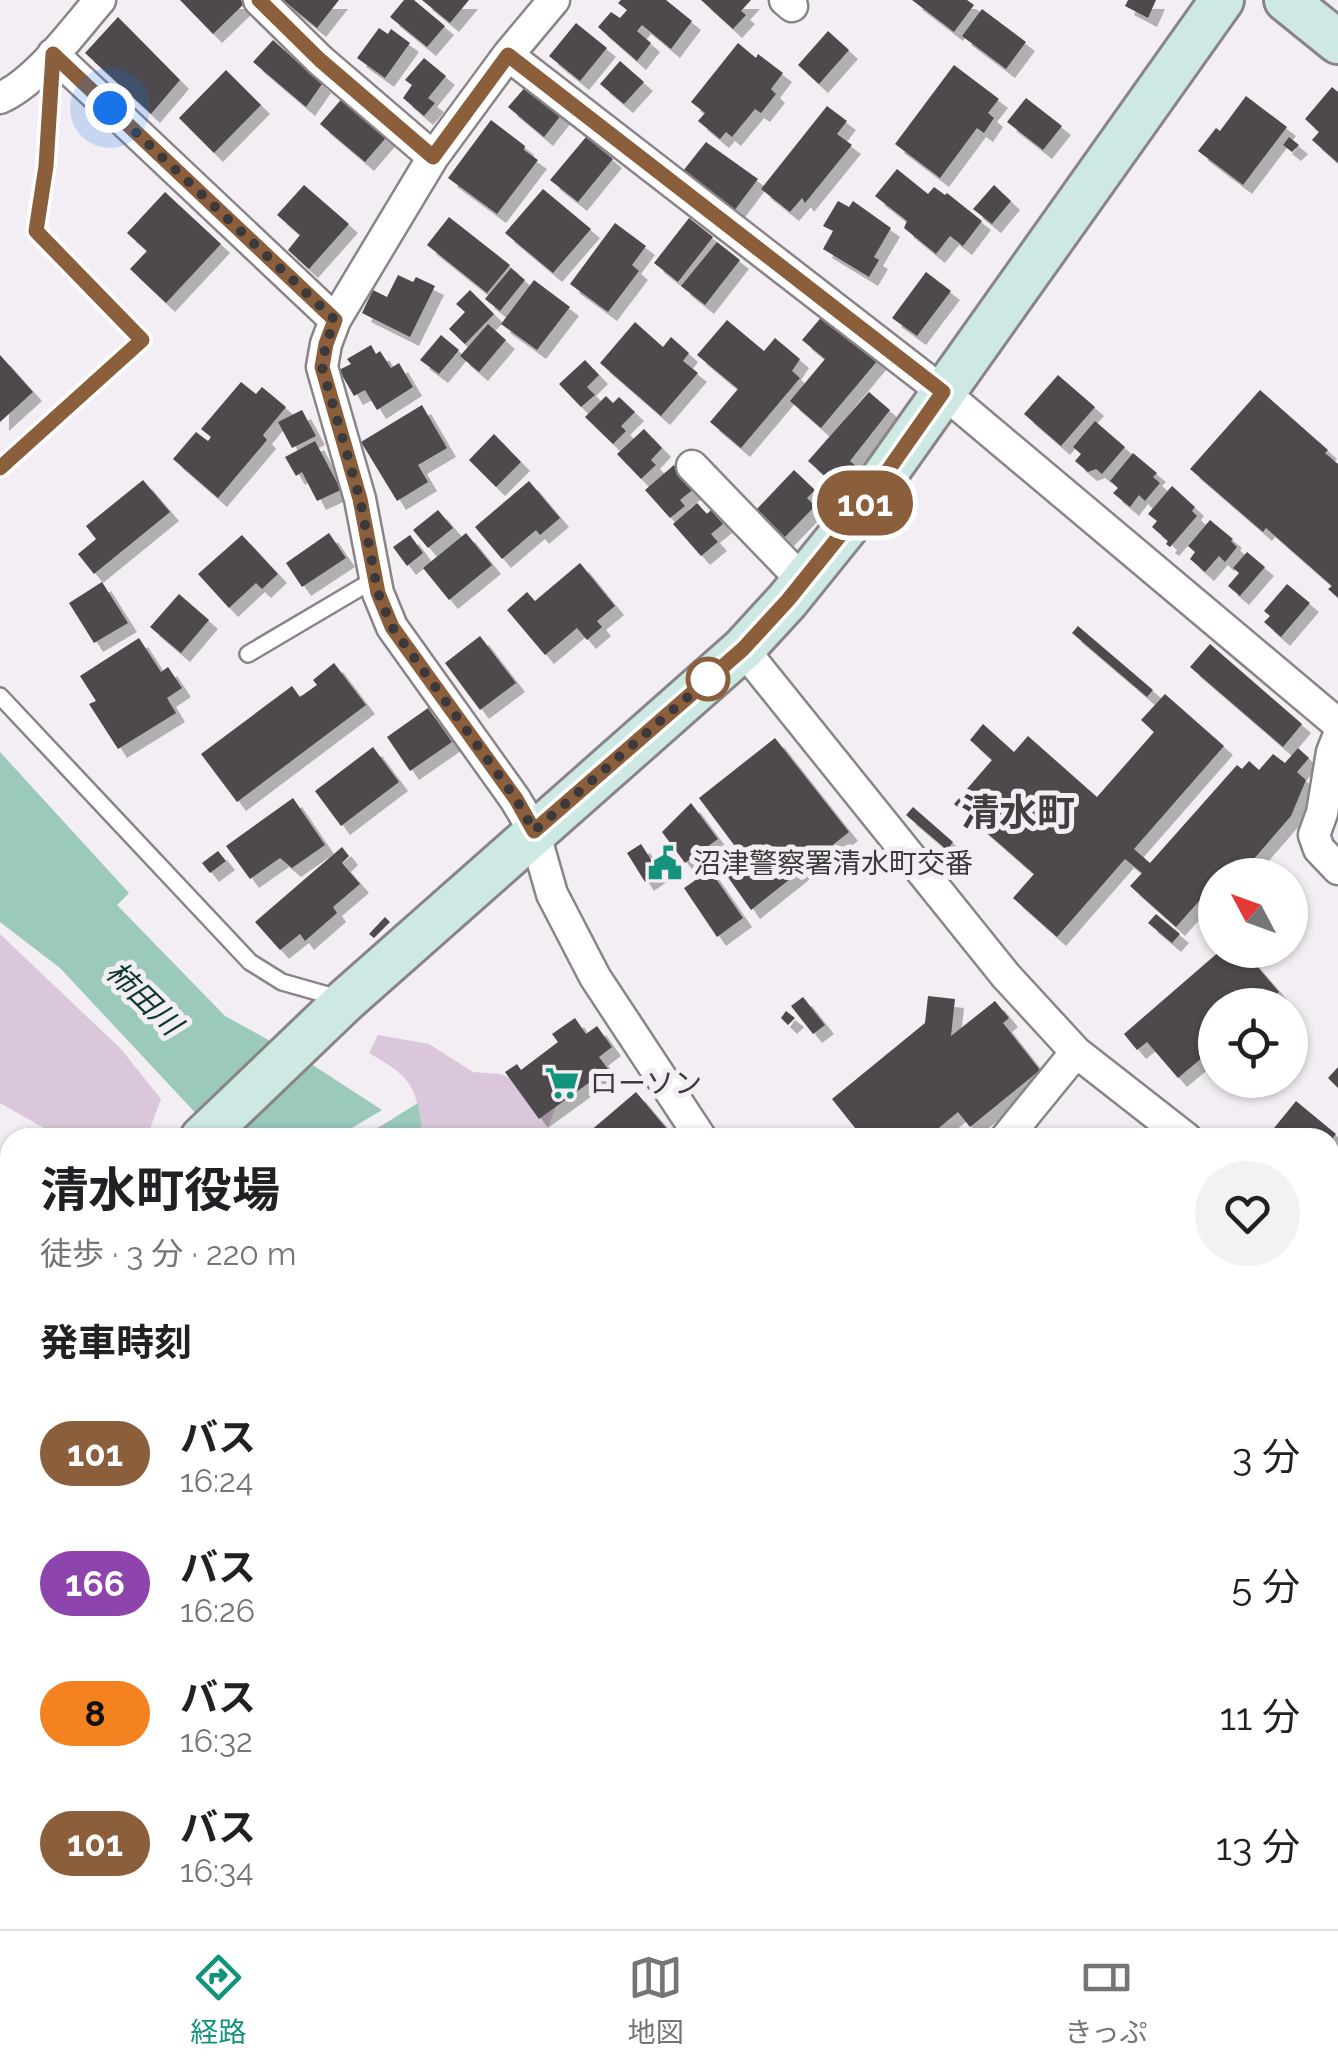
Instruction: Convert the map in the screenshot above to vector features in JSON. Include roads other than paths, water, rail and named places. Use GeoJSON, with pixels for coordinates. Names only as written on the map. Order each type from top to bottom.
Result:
{"type":"FeatureCollection","features":[{"type":"Feature","properties":{"kind":"street"},"geometry":{"type":"LineString","coordinates":[[0,98],[13,92],[53,54],[100,0]]}},
{"type":"Feature","properties":{"kind":"street"},"geometry":{"type":"LineString","coordinates":[[259,0],[320,60],[433,157]]}},
{"type":"Feature","properties":{"kind":"street"},"geometry":{"type":"LineString","coordinates":[[554,0],[433,157],[335,320],[322,367],[360,499],[375,578],[392,627],[516,799],[534,831],[552,894],[596,977],[694,1128]]}},
{"type":"Feature","properties":{"kind":"street"},"geometry":{"type":"LineString","coordinates":[[212,1128],[534,831],[743,649],[858,513],[1222,0]]}},
{"type":"Feature","properties":{"kind":"street"},"geometry":{"type":"LineString","coordinates":[[1286,0],[1338,42]]}},
{"type":"Feature","properties":{"kind":"street"},"geometry":{"type":"LineString","coordinates":[[53,54],[335,320]]}},
{"type":"Feature","properties":{"kind":"street"},"geometry":{"type":"LineString","coordinates":[[508,55],[943,392],[1338,724]]}},
{"type":"Feature","properties":{"kind":"street"},"geometry":{"type":"LineString","coordinates":[[692,466],[803,580]]}},
{"type":"Feature","properties":{"kind":"street"},"geometry":{"type":"LineString","coordinates":[[743,649],[1006,976],[1076,1052],[1173,1128]]}},
{"type":"Feature","properties":{"kind":"street"},"geometry":{"type":"LineString","coordinates":[[1338,738],[1314,836],[1320,850],[1338,869]]}},
{"type":"Feature","properties":{"kind":"street"},"geometry":{"type":"LineString","coordinates":[[1014,1128],[1076,1052]]}},
{"type":"Feature","properties":{"kind":"lane"},"geometry":{"type":"LineString","coordinates":[[0,468],[142,340],[36,231],[46,166],[53,54]]}},
{"type":"Feature","properties":{"kind":"lane"},"geometry":{"type":"LineString","coordinates":[[248,654],[375,578]]}},
{"type":"Feature","properties":{"kind":"lane"},"geometry":{"type":"LineString","coordinates":[[0,696],[250,962],[331,1015]]}},
{"type":"Feature","properties":{"kind":"water","name":"柿田川"},"geometry":{"type":"Polygon","coordinates":[[[0,752],[129,893],[117,905],[225,1016],[305,1060],[382,1110],[352,1128],[210,1128],[60,968],[0,922],[0,752]]]}},
{"type":"Feature","properties":{"kind":"water"},"geometry":{"type":"Polygon","coordinates":[[[418,1103],[422,1128],[378,1128],[418,1103]]]}},
{"type":"Feature","properties":{"kind":"place","name":"沼津警察署清水町交番"},"geometry":{"type":"Point","coordinates":[665,863]}},
{"type":"Feature","properties":{"kind":"place","name":"ローソン"},"geometry":{"type":"Point","coordinates":[562,1083]}},
{"type":"Feature","properties":{"kind":"district","name":"清水町"},"geometry":{"type":"Point","coordinates":[1018,812]}}]}
